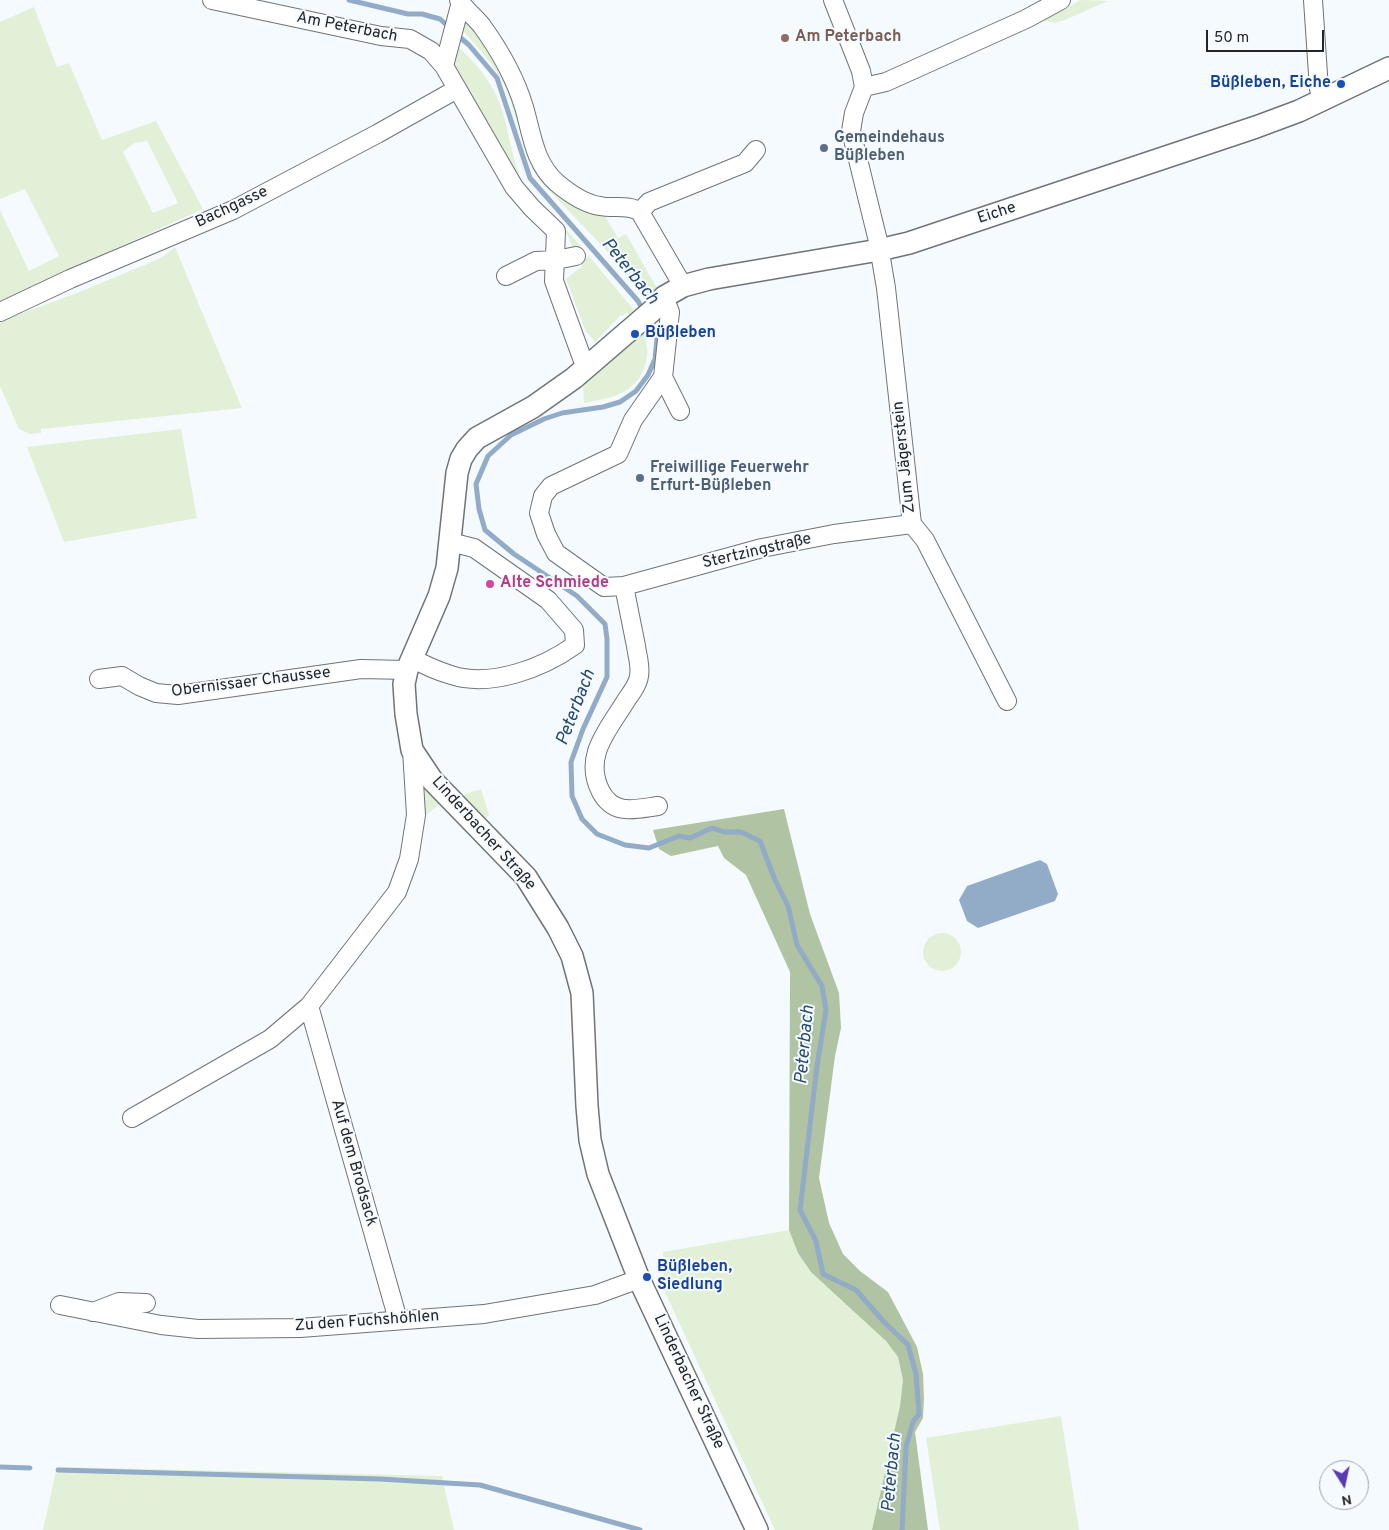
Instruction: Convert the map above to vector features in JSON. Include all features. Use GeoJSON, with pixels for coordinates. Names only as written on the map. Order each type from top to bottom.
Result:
{"type":"FeatureCollection","features":[{"type":"Feature","properties":{"kind":"street","name":"Am Peterbach"},"geometry":{"type":"LineString","coordinates":[[212,0],[381,36],[410,39],[431,51],[444,66],[514,187],[556,231],[554,281],[586,369]]}},
{"type":"Feature","properties":{"kind":"street"},"geometry":{"type":"LineString","coordinates":[[833,0],[861,71],[864,87],[886,82],[1026,19],[1061,0]]}},
{"type":"Feature","properties":{"kind":"street"},"geometry":{"type":"LineString","coordinates":[[1312,0],[1319,89],[1323,100]]}},
{"type":"Feature","properties":{"kind":"street"},"geometry":{"type":"LineString","coordinates":[[444,66],[460,1]]}},
{"type":"Feature","properties":{"kind":"street"},"geometry":{"type":"LineString","coordinates":[[460,1],[497,46],[514,78],[524,107],[534,148],[555,182],[587,203],[599,206],[633,207],[640,212],[683,286]]}},
{"type":"Feature","properties":{"kind":"street","name":"Eiche"},"geometry":{"type":"LineString","coordinates":[[652,309],[683,286],[709,279],[879,250],[909,243],[1256,127],[1299,111],[1389,68]]}},
{"type":"Feature","properties":{"kind":"street","name":"Zum Jägerstein"},"geometry":{"type":"LineString","coordinates":[[864,87],[854,113],[851,131],[886,288],[912,524],[925,540],[1007,701]]}},
{"type":"Feature","properties":{"kind":"street","name":"Bachgasse"},"geometry":{"type":"LineString","coordinates":[[0,312],[70,279],[233,210],[377,134],[457,89]]}},
{"type":"Feature","properties":{"kind":"street"},"geometry":{"type":"LineString","coordinates":[[640,212],[649,202],[745,163],[756,150]]}},
{"type":"Feature","properties":{"kind":"street"},"geometry":{"type":"LineString","coordinates":[[506,276],[536,261],[576,256]]}},
{"type":"Feature","properties":{"kind":"street"},"geometry":{"type":"LineString","coordinates":[[652,309],[670,312],[663,378],[680,411]]}},
{"type":"Feature","properties":{"kind":"street","name":"Linderbacher Straße"},"geometry":{"type":"LineString","coordinates":[[652,309],[586,369],[533,407],[477,438],[467,449],[461,459],[457,473],[447,568],[441,590],[410,664],[404,684],[406,714],[412,750],[432,780],[526,877],[558,928],[572,956],[582,993],[590,1140],[601,1182],[639,1279],[758,1530]]}},
{"type":"Feature","properties":{"kind":"street","name":"Stertzingstraße"},"geometry":{"type":"LineString","coordinates":[[663,378],[633,420],[618,454],[551,486],[543,496],[539,513],[546,534],[556,553],[604,587],[624,586],[762,548],[834,534],[912,524]]}},
{"type":"Feature","properties":{"kind":"street"},"geometry":{"type":"LineString","coordinates":[[410,664],[424,664],[452,676],[475,679],[492,678],[536,668],[561,655],[575,644],[574,630],[548,600],[474,548],[450,542]]}},
{"type":"Feature","properties":{"kind":"street"},"geometry":{"type":"LineString","coordinates":[[624,586],[640,675],[635,687],[599,746],[594,761],[595,775],[605,799],[614,807],[627,810],[658,806]]}},
{"type":"Feature","properties":{"kind":"street","name":"Obernissaer Chaussee"},"geometry":{"type":"LineString","coordinates":[[98,679],[122,676],[156,693],[178,695],[361,669],[410,664]]}},
{"type":"Feature","properties":{"kind":"street"},"geometry":{"type":"LineString","coordinates":[[132,1118],[270,1039],[309,1006],[397,892],[409,859],[416,815],[412,750]]}},
{"type":"Feature","properties":{"kind":"street","name":"Auf dem Brodsack"},"geometry":{"type":"LineString","coordinates":[[309,1006],[398,1320]]}},
{"type":"Feature","properties":{"kind":"street","name":"Zu den Fuchshöhlen"},"geometry":{"type":"LineString","coordinates":[[60,1305],[161,1325],[198,1329],[300,1328],[484,1314],[595,1295],[639,1279]]}},
{"type":"Feature","properties":{"kind":"street"},"geometry":{"type":"LineString","coordinates":[[93,1312],[119,1302],[146,1303]]}},
{"type":"Feature","properties":{"kind":"green space"},"geometry":{"type":"Polygon","coordinates":[[[1080,0],[1108,1],[1055,23],[1043,20],[1066,9],[1080,0]]]}},
{"type":"Feature","properties":{"kind":"green space"},"geometry":{"type":"Polygon","coordinates":[[[34,7],[57,67],[69,63],[102,140],[156,121],[203,209],[0,301],[0,210],[29,271],[59,256],[25,189],[0,199],[0,22],[34,7]],[[147,141],[134,143],[123,152],[153,213],[178,203],[147,141]]]}},
{"type":"Feature","properties":{"kind":"green space"},"geometry":{"type":"Polygon","coordinates":[[[466,19],[481,34],[507,82],[532,158],[604,214],[618,238],[626,234],[657,288],[647,298],[624,269],[545,186],[526,151],[510,100],[501,79],[492,64],[464,32],[459,29],[466,19]]]}},
{"type":"Feature","properties":{"kind":"green space"},"geometry":{"type":"Polygon","coordinates":[[[454,43],[470,58],[490,84],[503,113],[520,177],[525,185],[581,246],[574,251],[568,236],[522,187],[454,73],[452,53],[454,43]]]}},
{"type":"Feature","properties":{"kind":"green space"},"geometry":{"type":"Polygon","coordinates":[[[175,247],[242,408],[41,429],[41,433],[30,434],[19,429],[0,386],[0,317],[10,312],[12,317],[82,291],[161,258],[175,247]]]}},
{"type":"Feature","properties":{"kind":"green space"},"geometry":{"type":"Polygon","coordinates":[[[589,256],[634,310],[629,315],[627,313],[621,315],[595,342],[585,330],[566,279],[582,266],[580,263],[589,256]]]}},
{"type":"Feature","properties":{"kind":"green space"},"geometry":{"type":"Polygon","coordinates":[[[644,331],[647,354],[644,369],[639,379],[624,392],[615,396],[584,403],[583,386],[644,331]]]}},
{"type":"Feature","properties":{"kind":"green space"},"geometry":{"type":"Polygon","coordinates":[[[181,429],[197,518],[64,542],[27,447],[181,429]]]}},
{"type":"Feature","properties":{"kind":"green space"},"geometry":{"type":"Polygon","coordinates":[[[423,781],[444,801],[427,814],[423,812],[423,781]]]}},
{"type":"Feature","properties":{"kind":"green space"},"geometry":{"type":"Polygon","coordinates":[[[481,789],[489,815],[485,819],[460,796],[481,789]]]}},
{"type":"Feature","properties":{"kind":"green space"},"geometry":{"type":"Polygon","coordinates":[[[784,809],[810,914],[839,993],[841,1028],[835,1056],[819,1178],[829,1223],[843,1254],[860,1271],[888,1292],[917,1347],[923,1374],[924,1398],[923,1418],[915,1432],[928,1530],[872,1530],[900,1406],[903,1380],[898,1357],[886,1341],[811,1272],[798,1253],[789,1230],[790,972],[746,875],[724,858],[718,846],[671,856],[659,849],[653,830],[784,809]]]}},
{"type":"Feature","properties":{"kind":"green space"},"geometry":{"type":"Polygon","coordinates":[[[942,933],[956,938],[961,952],[956,966],[942,971],[928,966],[923,952],[928,938],[942,933]]]}},
{"type":"Feature","properties":{"kind":"green space"},"geometry":{"type":"Polygon","coordinates":[[[789,1230],[798,1253],[886,1341],[898,1357],[903,1380],[900,1406],[872,1530],[775,1530],[664,1290],[663,1252],[789,1230]]]}},
{"type":"Feature","properties":{"kind":"green space"},"geometry":{"type":"Polygon","coordinates":[[[1061,1416],[1079,1530],[940,1530],[926,1438],[1061,1416]]]}},
{"type":"Feature","properties":{"kind":"green space"},"geometry":{"type":"Polygon","coordinates":[[[57,1467],[442,1476],[454,1530],[43,1530],[57,1467]]]}},
{"type":"Feature","properties":{"kind":"water"},"geometry":{"type":"Polygon","coordinates":[[[1040,860],[1047,864],[1058,894],[1055,901],[978,928],[967,921],[959,900],[967,886],[1040,860]]]}},
{"type":"Feature","properties":{"kind":"waterway","name":"Peterbach"},"geometry":{"type":"LineString","coordinates":[[349,0],[408,14],[422,14],[440,19],[450,28]]}},
{"type":"Feature","properties":{"kind":"waterway","name":"Peterbach"},"geometry":{"type":"LineString","coordinates":[[456,34],[469,45],[497,78],[530,178],[638,301],[644,312]]}},
{"type":"Feature","properties":{"kind":"waterway","name":"Peterbach"},"geometry":{"type":"LineString","coordinates":[[649,319],[657,339],[655,359],[648,375],[636,391],[620,402],[603,407],[562,413],[544,419],[511,435],[488,456],[476,484],[479,509],[485,530],[514,554],[577,596],[605,624],[607,677],[583,729],[571,762],[572,796],[582,819],[597,834],[625,845],[649,848],[679,836],[690,838],[712,828],[724,832],[741,832],[760,841],[775,880],[788,906],[797,945],[822,986],[826,1010],[817,1066],[800,1210],[816,1241],[823,1274],[856,1290],[884,1322],[908,1345],[916,1374],[919,1414],[913,1422],[906,1447],[902,1530]]}},
{"type":"Feature","properties":{"kind":"waterway"},"geometry":{"type":"LineString","coordinates":[[0,1467],[30,1468]]}},
{"type":"Feature","properties":{"kind":"waterway"},"geometry":{"type":"LineString","coordinates":[[58,1470],[380,1479],[480,1485],[640,1530]]}},
{"type":"Feature","properties":{"kind":"place","name":"Am Peterbach"},"geometry":{"type":"Point","coordinates":[785,38]}},
{"type":"Feature","properties":{"kind":"place","name":"Büßleben, Eiche"},"geometry":{"type":"Point","coordinates":[1341,84]}},
{"type":"Feature","properties":{"kind":"place","name":"Gemeindehaus Büßleben"},"geometry":{"type":"Point","coordinates":[824,148]}},
{"type":"Feature","properties":{"kind":"place","name":"Büßleben"},"geometry":{"type":"Point","coordinates":[635,334]}},
{"type":"Feature","properties":{"kind":"place","name":"Freiwillige Feuerwehr Erfurt-Büßleben"},"geometry":{"type":"Point","coordinates":[640,478]}},
{"type":"Feature","properties":{"kind":"place","name":"Alte Schmiede"},"geometry":{"type":"Point","coordinates":[490,584]}},
{"type":"Feature","properties":{"kind":"place","name":"Büßleben, Siedlung"},"geometry":{"type":"Point","coordinates":[647,1277]}}]}
